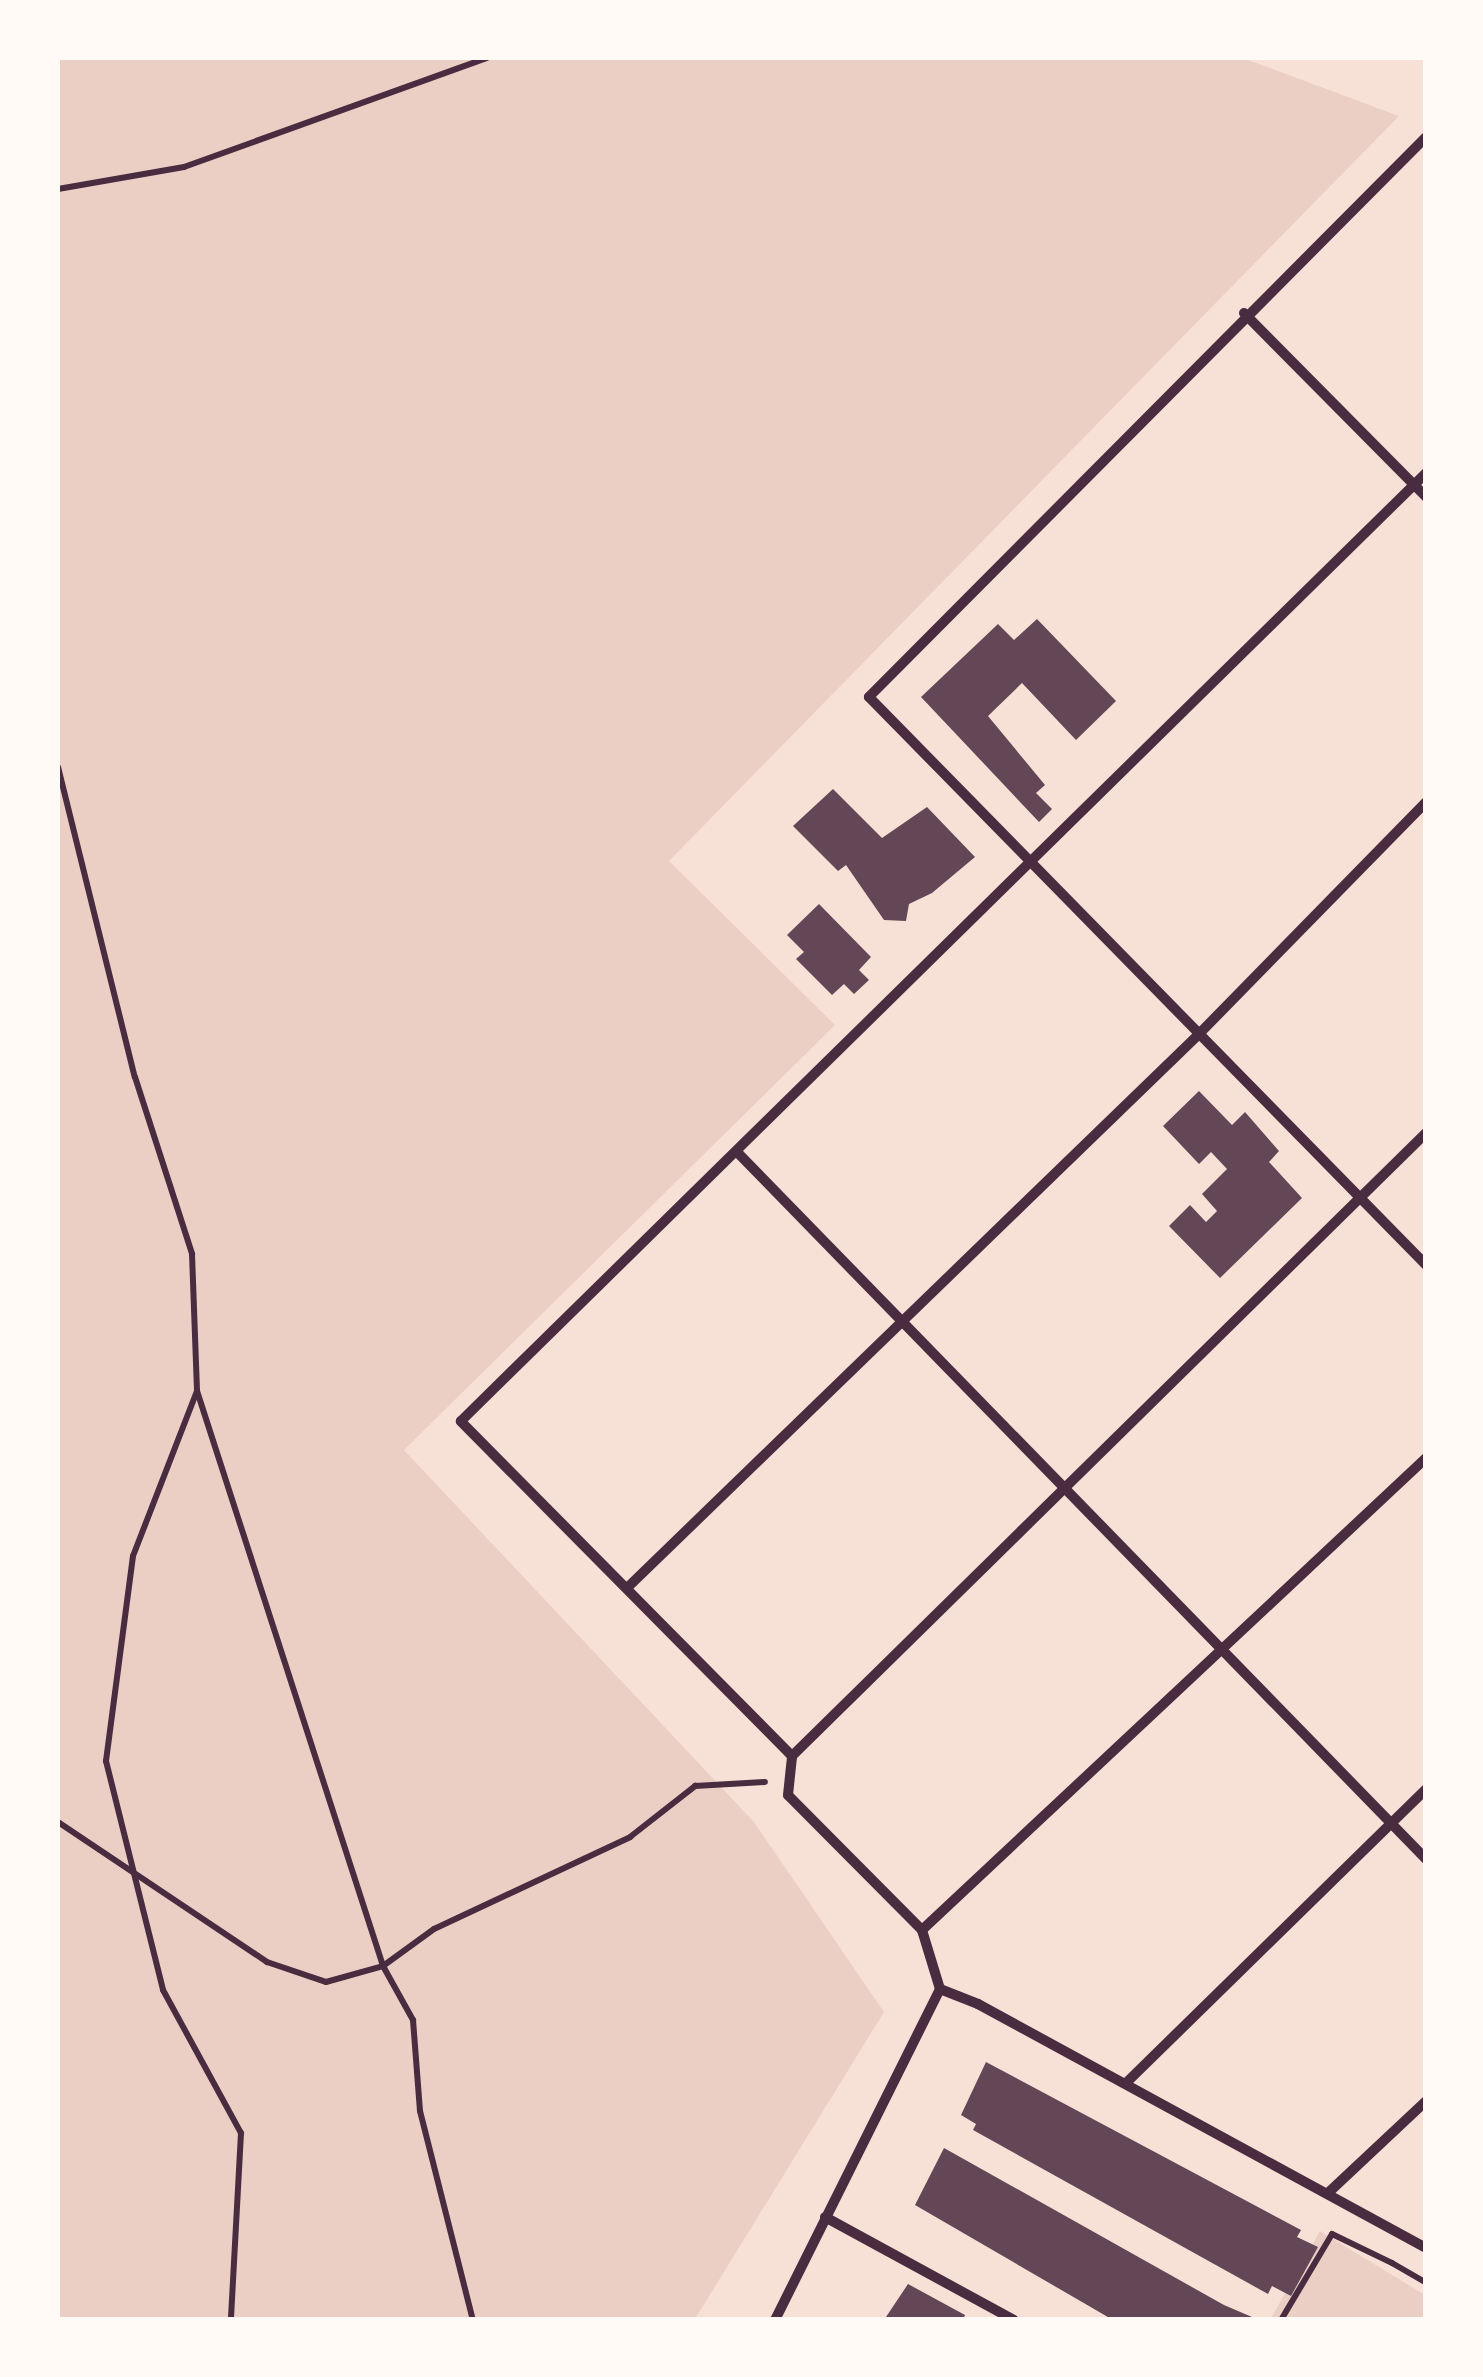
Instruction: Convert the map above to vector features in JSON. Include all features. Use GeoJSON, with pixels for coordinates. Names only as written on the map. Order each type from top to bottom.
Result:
{"type":"FeatureCollection","features":[{"type":"Feature","properties":{"kind":"street"},"geometry":{"type":"LineString","coordinates":[[1426,137],[1244,313],[868,697],[1426,1265]]}},
{"type":"Feature","properties":{"kind":"street"},"geometry":{"type":"LineString","coordinates":[[1244,313],[1426,498]]}},
{"type":"Feature","properties":{"kind":"street"},"geometry":{"type":"LineString","coordinates":[[792,1756],[460,1421],[738,1153],[1426,473]]}},
{"type":"Feature","properties":{"kind":"street"},"geometry":{"type":"LineString","coordinates":[[628,1587],[1198,1035],[1426,802]]}},
{"type":"Feature","properties":{"kind":"street"},"geometry":{"type":"LineString","coordinates":[[775,2320],[940,1989],[922,1930],[788,1794],[786,1777],[792,1756],[1426,1132]]}},
{"type":"Feature","properties":{"kind":"street"},"geometry":{"type":"LineString","coordinates":[[738,1153],[905,1320],[1426,1859]]}},
{"type":"Feature","properties":{"kind":"street"},"geometry":{"type":"LineString","coordinates":[[922,1930],[1426,1458]]}},
{"type":"Feature","properties":{"kind":"street"},"geometry":{"type":"LineString","coordinates":[[1126,2083],[1426,1789]]}},
{"type":"Feature","properties":{"kind":"street"},"geometry":{"type":"LineString","coordinates":[[940,1989],[1126,2083],[1426,2248]]}},
{"type":"Feature","properties":{"kind":"street"},"geometry":{"type":"LineString","coordinates":[[1328,2192],[1426,2102]]}},
{"type":"Feature","properties":{"kind":"street"},"geometry":{"type":"LineString","coordinates":[[825,2217],[1014,2320]]}},
{"type":"Feature","properties":{"kind":"path"},"geometry":{"type":"LineString","coordinates":[[58,189],[184,167],[487,58]]}},
{"type":"Feature","properties":{"kind":"path"},"geometry":{"type":"LineString","coordinates":[[58,768],[135,1077],[192,1254],[197,1391],[383,1966],[413,2020],[420,2112],[473,2320]]}},
{"type":"Feature","properties":{"kind":"path"},"geometry":{"type":"LineString","coordinates":[[197,1391],[133,1556],[106,1761],[163,1990],[241,2133],[230,2320]]}},
{"type":"Feature","properties":{"kind":"path"},"geometry":{"type":"LineString","coordinates":[[58,1822],[136,1880],[267,1962],[326,1982],[383,1966],[434,1929],[630,1838],[695,1786],[786,1777]]}},
{"type":"Feature","properties":{"kind":"path"},"geometry":{"type":"LineString","coordinates":[[1282,2320],[1332,2234],[1392,2263]]}},
{"type":"Feature","properties":{"kind":"shaded area"},"geometry":{"type":"Polygon","coordinates":[[[58,58],[1243,58],[1399,116],[669,861],[835,1025],[404,1450],[754,1822],[884,2012],[695,2319],[58,2319],[58,58]]]}},
{"type":"Feature","properties":{"kind":"shaded area"},"geometry":{"type":"Polygon","coordinates":[[[1320,2231],[1425,2295],[1425,2319],[1270,2320],[1320,2231]]]}},
{"type":"Feature","properties":{"kind":"building"},"geometry":{"type":"Polygon","coordinates":[[[1037,619],[1116,701],[1076,740],[1022,683],[988,716],[1045,785],[1036,793],[1052,809],[1039,822],[921,697],[998,624],[1014,640],[1037,619]]]}},
{"type":"Feature","properties":{"kind":"building"},"geometry":{"type":"Polygon","coordinates":[[[833,789],[882,838],[927,807],[975,857],[932,893],[909,904],[906,921],[884,920],[846,865],[838,871],[793,826],[833,789]]]}},
{"type":"Feature","properties":{"kind":"building"},"geometry":{"type":"Polygon","coordinates":[[[819,904],[871,957],[859,970],[869,980],[854,994],[844,984],[832,995],[796,959],[804,952],[787,935],[819,904]]]}},
{"type":"Feature","properties":{"kind":"building"},"geometry":{"type":"Polygon","coordinates":[[[1199,1091],[1232,1125],[1245,1112],[1279,1151],[1269,1162],[1302,1198],[1220,1278],[1169,1226],[1190,1205],[1206,1222],[1217,1211],[1202,1194],[1227,1169],[1211,1152],[1199,1164],[1163,1126],[1199,1091]]]}},
{"type":"Feature","properties":{"kind":"building"},"geometry":{"type":"Polygon","coordinates":[[[986,2062],[1301,2230],[1297,2237],[1318,2247],[1291,2296],[1272,2286],[1268,2294],[973,2130],[976,2124],[961,2115],[986,2062]]]}},
{"type":"Feature","properties":{"kind":"building"},"geometry":{"type":"Polygon","coordinates":[[[944,2148],[1224,2305],[1259,2320],[1113,2320],[915,2205],[944,2148]]]}},
{"type":"Feature","properties":{"kind":"building"},"geometry":{"type":"Polygon","coordinates":[[[908,2284],[965,2315],[963,2320],[884,2320],[908,2284]]]}}]}
